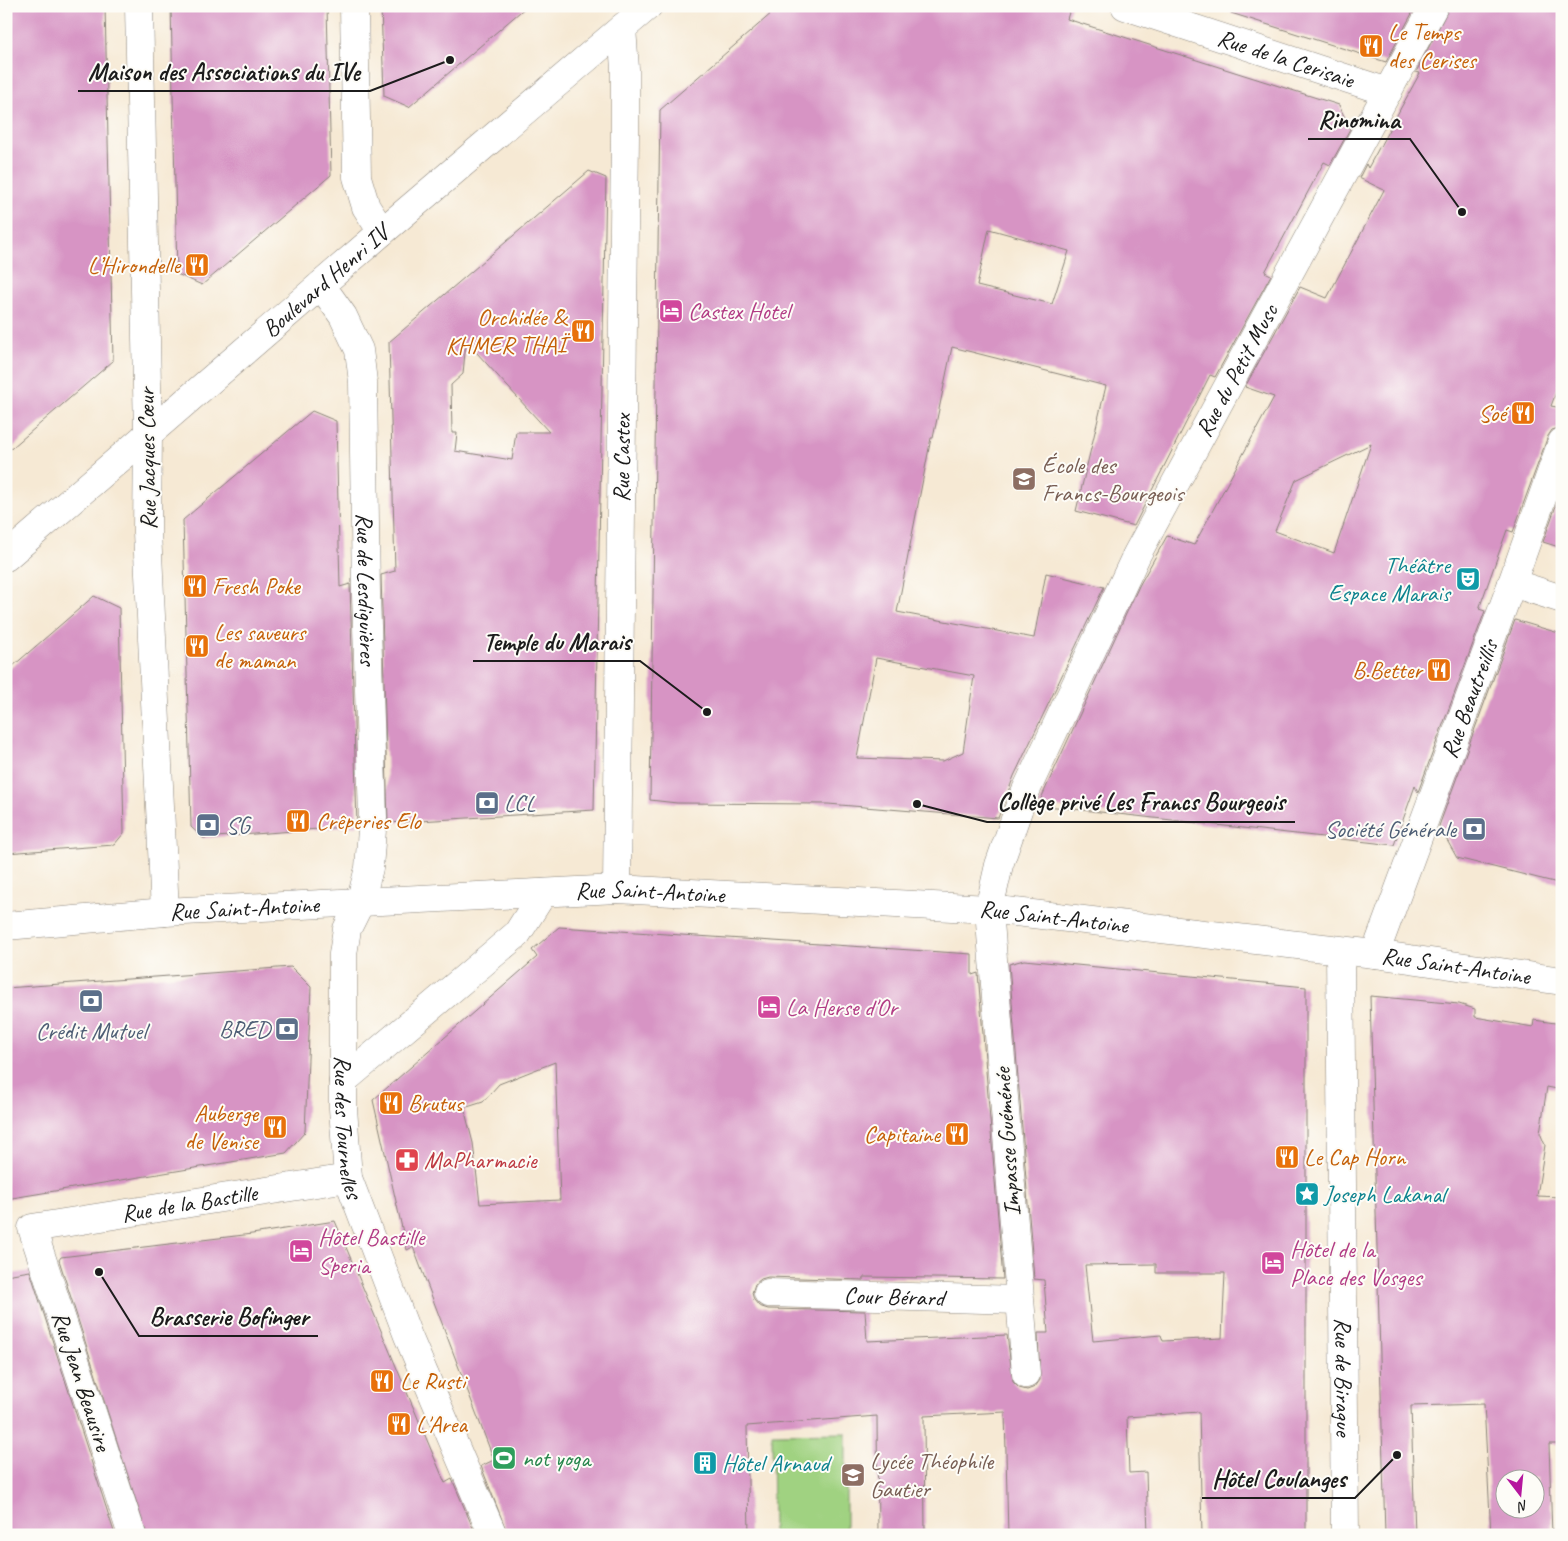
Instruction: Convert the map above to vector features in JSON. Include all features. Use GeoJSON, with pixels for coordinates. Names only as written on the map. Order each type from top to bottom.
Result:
{"type":"FeatureCollection","features":[{"type":"Feature","properties":{"kind":"street","name":"Rue Jacques Cœur"},"geometry":{"type":"LineString","coordinates":[[139,6],[148,433],[147,532],[165,912]]}},
{"type":"Feature","properties":{"kind":"street"},"geometry":{"type":"LineString","coordinates":[[354,6],[357,176],[366,207],[382,232]]}},
{"type":"Feature","properties":{"kind":"street","name":"Boulevard Henri IV"},"geometry":{"type":"LineString","coordinates":[[6,557],[382,232],[648,6]]}},
{"type":"Feature","properties":{"kind":"street","name":"Rue de la Cerisaie"},"geometry":{"type":"LineString","coordinates":[[1125,6],[1388,92]]}},
{"type":"Feature","properties":{"kind":"street","name":"Rue du Petit Musc"},"geometry":{"type":"LineString","coordinates":[[989,909],[999,865],[1022,799],[1137,554],[1434,6]]}},
{"type":"Feature","properties":{"kind":"street","name":"Rue Castex"},"geometry":{"type":"LineString","coordinates":[[618,889],[625,134],[625,68],[622,28]]}},
{"type":"Feature","properties":{"kind":"street","name":"Rue de Lesdiguières"},"geometry":{"type":"LineString","coordinates":[[321,285],[343,316],[359,350],[363,382],[366,594],[373,817],[369,868],[360,903]]}},
{"type":"Feature","properties":{"kind":"street","name":"Rue Beautreillis"},"geometry":{"type":"LineString","coordinates":[[1374,954],[1512,583],[1562,442]]}},
{"type":"Feature","properties":{"kind":"street"},"geometry":{"type":"LineString","coordinates":[[1512,583],[1562,599]]}},
{"type":"Feature","properties":{"kind":"street","name":"Rue Saint-Antoine"},"geometry":{"type":"LineString","coordinates":[[6,926],[165,912],[618,889],[989,909],[1374,954],[1562,981]]}},
{"type":"Feature","properties":{"kind":"street","name":"Rue Saint-Antoine"},"geometry":{"type":"LineString","coordinates":[[343,1081],[518,934],[543,893]]}},
{"type":"Feature","properties":{"kind":"street","name":"Rue des Tournelles"},"geometry":{"type":"LineString","coordinates":[[360,903],[347,929],[343,954],[343,1081],[348,1178],[408,1336],[493,1535]]}},
{"type":"Feature","properties":{"kind":"street","name":"Impasse Guéménée"},"geometry":{"type":"LineString","coordinates":[[989,909],[1026,1374]]}},
{"type":"Feature","properties":{"kind":"street","name":"Rue de Birague"},"geometry":{"type":"LineString","coordinates":[[1340,951],[1345,1535]]}},
{"type":"Feature","properties":{"kind":"street","name":"Rue de la Bastille"},"geometry":{"type":"LineString","coordinates":[[32,1228],[348,1178]]}},
{"type":"Feature","properties":{"kind":"street","name":"Rue Jean Beausire"},"geometry":{"type":"LineString","coordinates":[[32,1228],[132,1535]]}},
{"type":"Feature","properties":{"kind":"street","name":"Cour Bérard"},"geometry":{"type":"LineString","coordinates":[[768,1293],[1019,1300]]}},
{"type":"Feature","properties":{"kind":"green space"},"geometry":{"type":"Polygon","coordinates":[[[846,1433],[846,1535],[773,1535],[772,1434],[846,1433]]]}},
{"type":"Feature","properties":{"kind":"building"},"geometry":{"type":"Polygon","coordinates":[[[6,6],[105,6],[113,361],[6,453],[6,6]]]}},
{"type":"Feature","properties":{"kind":"building"},"geometry":{"type":"Polygon","coordinates":[[[171,6],[327,6],[331,175],[202,285],[177,274],[171,6]]]}},
{"type":"Feature","properties":{"kind":"building"},"geometry":{"type":"Polygon","coordinates":[[[381,6],[527,6],[409,107],[384,96],[381,6]]]}},
{"type":"Feature","properties":{"kind":"building"},"geometry":{"type":"Polygon","coordinates":[[[780,6],[1071,6],[1067,19],[1339,105],[1350,129],[1330,165],[1324,162],[1265,272],[1271,275],[1215,377],[1210,375],[1134,526],[1076,511],[1106,386],[952,347],[933,438],[931,438],[897,612],[1034,638],[1046,573],[1104,587],[1014,776],[998,818],[828,804],[677,803],[650,800],[660,110],[780,6]],[[989,229],[977,286],[1052,304],[1069,251],[989,229]],[[876,658],[857,758],[943,761],[963,752],[974,676],[876,658]]]}},
{"type":"Feature","properties":{"kind":"building"},"geometry":{"type":"Polygon","coordinates":[[[1232,6],[1416,6],[1386,62],[1231,13],[1232,6]]]}},
{"type":"Feature","properties":{"kind":"building"},"geometry":{"type":"Polygon","coordinates":[[[1450,6],[1562,6],[1562,376],[1551,406],[1562,408],[1562,427],[1552,430],[1548,436],[1513,532],[1507,530],[1479,609],[1485,611],[1418,792],[1415,786],[1394,845],[1038,805],[1139,586],[1167,536],[1194,545],[1274,397],[1245,387],[1300,287],[1327,298],[1384,190],[1359,178],[1366,164],[1368,168],[1420,73],[1416,72],[1450,6]],[[1371,444],[1296,480],[1275,531],[1334,553],[1371,444]]]}},
{"type":"Feature","properties":{"kind":"building"},"geometry":{"type":"Polygon","coordinates":[[[589,171],[606,178],[594,810],[388,823],[381,575],[395,571],[389,342],[589,171]],[[466,341],[463,374],[451,385],[452,433],[457,433],[455,451],[512,460],[516,432],[549,432],[466,341]]]}},
{"type":"Feature","properties":{"kind":"building"},"geometry":{"type":"Polygon","coordinates":[[[312,411],[336,421],[340,587],[350,584],[357,826],[203,838],[191,827],[183,520],[312,411]]]}},
{"type":"Feature","properties":{"kind":"building"},"geometry":{"type":"Polygon","coordinates":[[[1562,489],[1562,548],[1543,542],[1562,489]]]}},
{"type":"Feature","properties":{"kind":"building"},"geometry":{"type":"Polygon","coordinates":[[[94,596],[119,608],[124,833],[114,845],[6,853],[6,672],[94,596]]]}},
{"type":"Feature","properties":{"kind":"building"},"geometry":{"type":"Polygon","coordinates":[[[1515,620],[1562,634],[1562,884],[1457,858],[1439,826],[1515,620]]]}},
{"type":"Feature","properties":{"kind":"building"},"geometry":{"type":"Polygon","coordinates":[[[559,927],[972,954],[972,975],[978,973],[1003,1279],[864,1277],[864,1280],[768,1277],[761,1279],[755,1284],[752,1293],[754,1300],[759,1306],[768,1309],[865,1311],[867,1341],[1007,1335],[1013,1382],[1019,1388],[1027,1390],[1035,1387],[1040,1380],[1038,1333],[1048,1333],[1044,1280],[1034,1279],[1009,964],[1024,960],[1306,987],[1306,1535],[1202,1535],[1199,1412],[1127,1417],[1129,1473],[1146,1472],[1148,1535],[1008,1535],[1005,1412],[924,1416],[925,1535],[878,1535],[877,1416],[747,1426],[749,1535],[508,1535],[481,1466],[494,1460],[413,1247],[407,1250],[373,1100],[537,957],[532,950],[559,927]],[[555,1062],[499,1084],[483,1102],[464,1108],[473,1143],[480,1204],[560,1200],[555,1062]],[[1156,1264],[1085,1265],[1093,1341],[1161,1335],[1163,1341],[1222,1338],[1225,1273],[1156,1273],[1156,1264]]]}},
{"type":"Feature","properties":{"kind":"building"},"geometry":{"type":"Polygon","coordinates":[[[291,967],[311,987],[305,1132],[286,1153],[6,1199],[6,988],[291,967]]]}},
{"type":"Feature","properties":{"kind":"building"},"geometry":{"type":"Polygon","coordinates":[[[1370,996],[1459,1004],[1475,1009],[1475,1017],[1533,1027],[1534,1020],[1562,1024],[1562,1090],[1547,1087],[1540,1133],[1545,1145],[1537,1196],[1562,1197],[1562,1444],[1549,1444],[1552,1535],[1491,1535],[1484,1404],[1411,1406],[1415,1535],[1385,1535],[1370,996]]]}},
{"type":"Feature","properties":{"kind":"building"},"geometry":{"type":"Polygon","coordinates":[[[335,1221],[445,1483],[452,1479],[476,1535],[147,1535],[59,1260],[61,1257],[252,1234],[335,1221]]]}},
{"type":"Feature","properties":{"kind":"building"},"geometry":{"type":"Polygon","coordinates":[[[30,1271],[115,1535],[6,1535],[6,1275],[30,1271]]]}},
{"type":"Feature","properties":{"kind":"place","name":"Le Temps des Cerises"},"geometry":{"type":"Point","coordinates":[1371,46]}},
{"type":"Feature","properties":{"kind":"place","name":"Maison des Associations du IVe"},"geometry":{"type":"Point","coordinates":[450,60]}},
{"type":"Feature","properties":{"kind":"place","name":"Rinomina"},"geometry":{"type":"Point","coordinates":[1462,212]}},
{"type":"Feature","properties":{"kind":"place","name":"L’Hirondelle"},"geometry":{"type":"Point","coordinates":[197,265]}},
{"type":"Feature","properties":{"kind":"place","name":"Castex Hotel"},"geometry":{"type":"Point","coordinates":[671,311]}},
{"type":"Feature","properties":{"kind":"place","name":"Orchidée & KHMER THAÏ"},"geometry":{"type":"Point","coordinates":[583,331]}},
{"type":"Feature","properties":{"kind":"place","name":"Soé"},"geometry":{"type":"Point","coordinates":[1523,413]}},
{"type":"Feature","properties":{"kind":"place","name":"École des Francs-Bourgeois"},"geometry":{"type":"Point","coordinates":[1024,479]}},
{"type":"Feature","properties":{"kind":"place","name":"Théâtre Espace Marais"},"geometry":{"type":"Point","coordinates":[1468,579]}},
{"type":"Feature","properties":{"kind":"place","name":"Fresh Poke"},"geometry":{"type":"Point","coordinates":[195,586]}},
{"type":"Feature","properties":{"kind":"place","name":"Les saveurs de maman"},"geometry":{"type":"Point","coordinates":[197,646]}},
{"type":"Feature","properties":{"kind":"place","name":"B.Better"},"geometry":{"type":"Point","coordinates":[1439,670]}},
{"type":"Feature","properties":{"kind":"place","name":"Temple du Marais"},"geometry":{"type":"Point","coordinates":[707,712]}},
{"type":"Feature","properties":{"kind":"place","name":"LCL"},"geometry":{"type":"Point","coordinates":[487,803]}},
{"type":"Feature","properties":{"kind":"place","name":"Collège privé Les Francs Bourgeois"},"geometry":{"type":"Point","coordinates":[917,804]}},
{"type":"Feature","properties":{"kind":"place","name":"Crêperies Elo"},"geometry":{"type":"Point","coordinates":[298,821]}},
{"type":"Feature","properties":{"kind":"place","name":"SG"},"geometry":{"type":"Point","coordinates":[208,825]}},
{"type":"Feature","properties":{"kind":"place","name":"Société Générale"},"geometry":{"type":"Point","coordinates":[1474,829]}},
{"type":"Feature","properties":{"kind":"place","name":"Crédit Mutuel"},"geometry":{"type":"Point","coordinates":[91,1001]}},
{"type":"Feature","properties":{"kind":"place","name":"La Herse d'Or"},"geometry":{"type":"Point","coordinates":[769,1007]}},
{"type":"Feature","properties":{"kind":"place","name":"BRED"},"geometry":{"type":"Point","coordinates":[287,1029]}},
{"type":"Feature","properties":{"kind":"place","name":"Brutus"},"geometry":{"type":"Point","coordinates":[391,1103]}},
{"type":"Feature","properties":{"kind":"place","name":"Auberge de Venise"},"geometry":{"type":"Point","coordinates":[275,1127]}},
{"type":"Feature","properties":{"kind":"place","name":"Capitaine"},"geometry":{"type":"Point","coordinates":[957,1134]}},
{"type":"Feature","properties":{"kind":"place","name":"Le Cap Horn"},"geometry":{"type":"Point","coordinates":[1287,1157]}},
{"type":"Feature","properties":{"kind":"place","name":"MaPharmacie"},"geometry":{"type":"Point","coordinates":[407,1160]}},
{"type":"Feature","properties":{"kind":"place","name":"Joseph Lakanal"},"geometry":{"type":"Point","coordinates":[1307,1194]}},
{"type":"Feature","properties":{"kind":"place","name":"Hôtel Bastille Speria"},"geometry":{"type":"Point","coordinates":[301,1251]}},
{"type":"Feature","properties":{"kind":"place","name":"Hôtel de la Place des Vosges"},"geometry":{"type":"Point","coordinates":[1273,1263]}},
{"type":"Feature","properties":{"kind":"place","name":"Brasserie Bofinger"},"geometry":{"type":"Point","coordinates":[99,1272]}},
{"type":"Feature","properties":{"kind":"place","name":"Le Rusti"},"geometry":{"type":"Point","coordinates":[382,1381]}},
{"type":"Feature","properties":{"kind":"place","name":"L'Area"},"geometry":{"type":"Point","coordinates":[399,1424]}},
{"type":"Feature","properties":{"kind":"place","name":"Hôtel Coulanges"},"geometry":{"type":"Point","coordinates":[1397,1455]}},
{"type":"Feature","properties":{"kind":"place","name":"not yoga"},"geometry":{"type":"Point","coordinates":[504,1458]}},
{"type":"Feature","properties":{"kind":"place","name":"Hôtel Arnaud"},"geometry":{"type":"Point","coordinates":[705,1463]}},
{"type":"Feature","properties":{"kind":"place","name":"Lycée Théophile Gautier"},"geometry":{"type":"Point","coordinates":[853,1475]}}]}
